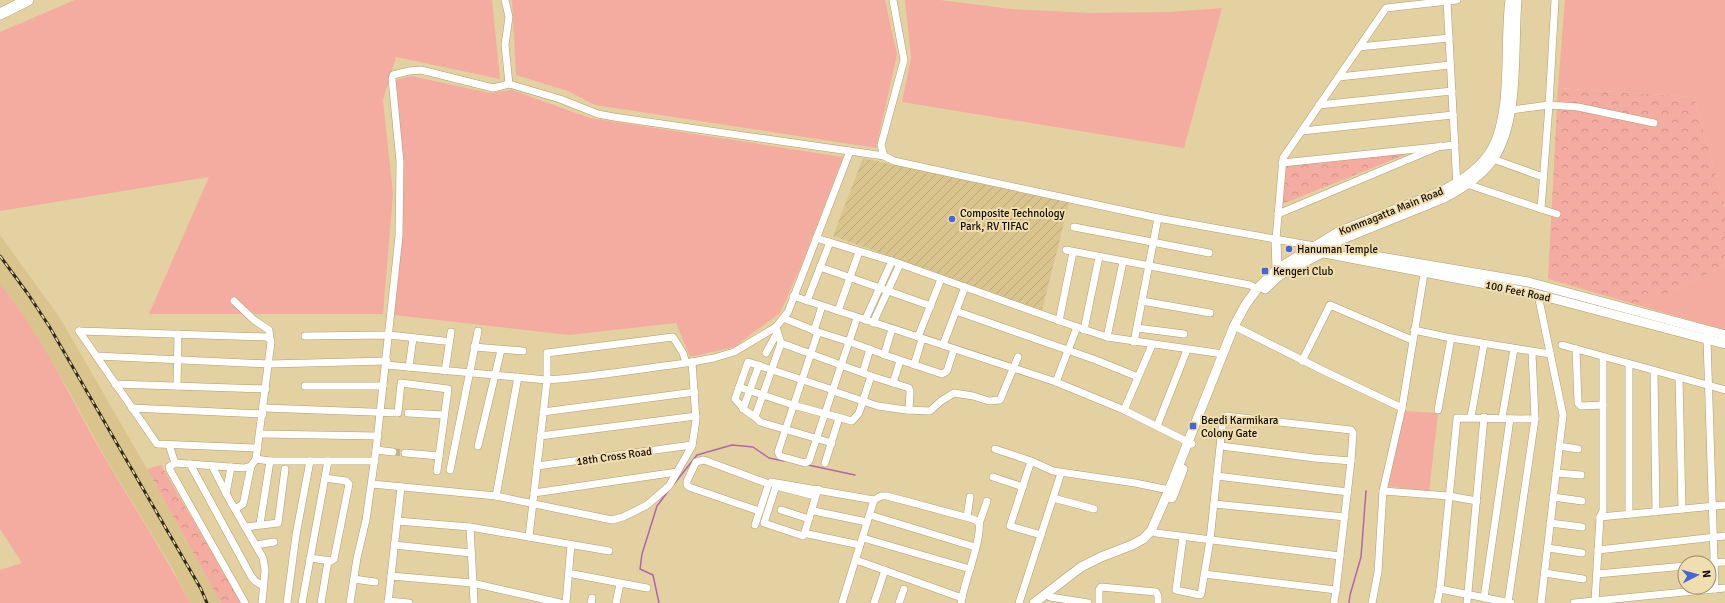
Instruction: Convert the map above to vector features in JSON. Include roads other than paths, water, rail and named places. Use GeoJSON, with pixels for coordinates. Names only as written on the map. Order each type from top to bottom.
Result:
{"type":"FeatureCollection","features":[{"type":"Feature","properties":{"kind":"highway"},"geometry":{"type":"LineString","coordinates":[[0,14],[28,0]]}},
{"type":"Feature","properties":{"kind":"main road","name":"Kommagatta Main Road"},"geometry":{"type":"LineString","coordinates":[[1042,603],[1086,570],[1130,551],[1148,541],[1156,533],[1177,486],[1190,443],[1234,326],[1256,289],[1311,248],[1338,232],[1461,184],[1488,155],[1499,133],[1503,110],[1510,0]]}},
{"type":"Feature","properties":{"kind":"main road","name":"Kommagatta Main Road"},"geometry":{"type":"LineString","coordinates":[[1034,603],[1081,568],[1142,539],[1151,531],[1238,328],[1250,306],[1278,272],[1325,251],[1340,240],[1444,198],[1493,160],[1506,134],[1511,110],[1517,0]]}},
{"type":"Feature","properties":{"kind":"main road"},"geometry":{"type":"LineString","coordinates":[[1276,239],[1278,272]]}},
{"type":"Feature","properties":{"kind":"main road","name":"100 Feet Road"},"geometry":{"type":"LineString","coordinates":[[1311,248],[1425,268],[1537,284],[1709,335],[1725,344]]}},
{"type":"Feature","properties":{"kind":"main road","name":"100 Feet Road"},"geometry":{"type":"LineString","coordinates":[[1425,268],[1709,335],[1725,335]]}},
{"type":"Feature","properties":{"kind":"street"},"geometry":{"type":"LineString","coordinates":[[505,0],[509,17],[505,45],[509,84]]}},
{"type":"Feature","properties":{"kind":"street"},"geometry":{"type":"LineString","coordinates":[[884,156],[881,145],[904,60],[893,0]]}},
{"type":"Feature","properties":{"kind":"street"},"geometry":{"type":"LineString","coordinates":[[1276,239],[1283,158],[1386,8],[1457,0]]}},
{"type":"Feature","properties":{"kind":"street"},"geometry":{"type":"LineString","coordinates":[[1541,209],[1555,0]]}},
{"type":"Feature","properties":{"kind":"street"},"geometry":{"type":"LineString","coordinates":[[1447,1],[1455,145],[1461,184],[1556,214]]}},
{"type":"Feature","properties":{"kind":"street"},"geometry":{"type":"LineString","coordinates":[[1359,47],[1449,38]]}},
{"type":"Feature","properties":{"kind":"street"},"geometry":{"type":"LineString","coordinates":[[1339,77],[1450,65]]}},
{"type":"Feature","properties":{"kind":"street"},"geometry":{"type":"LineString","coordinates":[[351,603],[354,579],[372,484],[387,363],[399,236],[400,162],[392,79],[393,75],[421,70],[493,88],[509,84],[560,99],[598,114],[614,118],[884,156],[894,162],[1158,218],[1276,239],[1311,248]]}},
{"type":"Feature","properties":{"kind":"street"},"geometry":{"type":"LineString","coordinates":[[1319,105],[1452,90]]}},
{"type":"Feature","properties":{"kind":"street"},"geometry":{"type":"LineString","coordinates":[[1511,110],[1549,105],[1578,107],[1654,122]]}},
{"type":"Feature","properties":{"kind":"street"},"geometry":{"type":"LineString","coordinates":[[1302,131],[1453,115]]}},
{"type":"Feature","properties":{"kind":"street"},"geometry":{"type":"LineString","coordinates":[[1282,163],[1455,145]]}},
{"type":"Feature","properties":{"kind":"street"},"geometry":{"type":"LineString","coordinates":[[1278,214],[1440,146]]}},
{"type":"Feature","properties":{"kind":"street"},"geometry":{"type":"LineString","coordinates":[[766,353],[776,330],[788,312],[850,151]]}},
{"type":"Feature","properties":{"kind":"street"},"geometry":{"type":"LineString","coordinates":[[1493,160],[1543,177]]}},
{"type":"Feature","properties":{"kind":"street"},"geometry":{"type":"LineString","coordinates":[[1134,342],[1158,218]]}},
{"type":"Feature","properties":{"kind":"street"},"geometry":{"type":"LineString","coordinates":[[1074,227],[1209,253]]}},
{"type":"Feature","properties":{"kind":"street"},"geometry":{"type":"LineString","coordinates":[[816,238],[892,261],[1107,337],[1152,345],[1223,354]]}},
{"type":"Feature","properties":{"kind":"street"},"geometry":{"type":"LineString","coordinates":[[807,301],[830,242]]}},
{"type":"Feature","properties":{"kind":"street"},"geometry":{"type":"LineString","coordinates":[[1066,250],[1250,285],[1256,289]]}},
{"type":"Feature","properties":{"kind":"street"},"geometry":{"type":"LineString","coordinates":[[838,311],[859,252]]}},
{"type":"Feature","properties":{"kind":"street"},"geometry":{"type":"LineString","coordinates":[[1059,321],[1073,252]]}},
{"type":"Feature","properties":{"kind":"street"},"geometry":{"type":"LineString","coordinates":[[1084,330],[1098,257]]}},
{"type":"Feature","properties":{"kind":"street"},"geometry":{"type":"LineString","coordinates":[[865,320],[892,261]]}},
{"type":"Feature","properties":{"kind":"street"},"geometry":{"type":"LineString","coordinates":[[1107,337],[1123,262]]}},
{"type":"Feature","properties":{"kind":"street"},"geometry":{"type":"LineString","coordinates":[[873,323],[900,264]]}},
{"type":"Feature","properties":{"kind":"street"},"geometry":{"type":"LineString","coordinates":[[820,268],[931,306]]}},
{"type":"Feature","properties":{"kind":"street"},"geometry":{"type":"LineString","coordinates":[[1372,603],[1378,572],[1383,491],[1402,408],[1425,268]]}},
{"type":"Feature","properties":{"kind":"street"},"geometry":{"type":"LineString","coordinates":[[914,365],[920,338],[942,279]]}},
{"type":"Feature","properties":{"kind":"street"},"geometry":{"type":"LineString","coordinates":[[943,345],[965,287]]}},
{"type":"Feature","properties":{"kind":"street"},"geometry":{"type":"LineString","coordinates":[[1538,295],[1563,415],[1541,603]]}},
{"type":"Feature","properties":{"kind":"street"},"geometry":{"type":"LineString","coordinates":[[793,296],[1056,382],[1124,410],[1190,443]]}},
{"type":"Feature","properties":{"kind":"street"},"geometry":{"type":"LineString","coordinates":[[234,301],[254,320],[269,330],[271,342],[270,364],[256,458],[251,466],[243,504],[235,509]]}},
{"type":"Feature","properties":{"kind":"street"},"geometry":{"type":"LineString","coordinates":[[1142,302],[1210,313]]}},
{"type":"Feature","properties":{"kind":"street"},"geometry":{"type":"LineString","coordinates":[[1302,361],[1330,305],[1412,340]]}},
{"type":"Feature","properties":{"kind":"street"},"geometry":{"type":"LineString","coordinates":[[822,306],[810,354],[778,452],[780,456],[808,463],[857,318]]}},
{"type":"Feature","properties":{"kind":"street"},"geometry":{"type":"LineString","coordinates":[[956,311],[1096,360],[1138,377]]}},
{"type":"Feature","properties":{"kind":"street"},"geometry":{"type":"LineString","coordinates":[[783,318],[934,372],[944,373],[954,349]]}},
{"type":"Feature","properties":{"kind":"street"},"geometry":{"type":"LineString","coordinates":[[1056,382],[1077,327]]}},
{"type":"Feature","properties":{"kind":"street"},"geometry":{"type":"LineString","coordinates":[[1137,328],[1184,334]]}},
{"type":"Feature","properties":{"kind":"street"},"geometry":{"type":"LineString","coordinates":[[1238,328],[1302,361],[1402,408]]}},
{"type":"Feature","properties":{"kind":"street"},"geometry":{"type":"LineString","coordinates":[[884,355],[892,329]]}},
{"type":"Feature","properties":{"kind":"street"},"geometry":{"type":"LineString","coordinates":[[755,417],[781,343],[776,330]]}},
{"type":"Feature","properties":{"kind":"street"},"geometry":{"type":"LineString","coordinates":[[97,356],[270,364],[387,363],[445,371],[547,380],[689,363],[714,358],[734,352],[776,330]]}},
{"type":"Feature","properties":{"kind":"street"},"geometry":{"type":"LineString","coordinates":[[1414,330],[1484,344],[1550,354]]}},
{"type":"Feature","properties":{"kind":"street"},"geometry":{"type":"LineString","coordinates":[[258,448],[157,444],[79,331],[266,336],[270,339]]}},
{"type":"Feature","properties":{"kind":"street"},"geometry":{"type":"LineString","coordinates":[[450,470],[478,331]]}},
{"type":"Feature","properties":{"kind":"street"},"geometry":{"type":"LineString","coordinates":[[445,371],[451,332]]}},
{"type":"Feature","properties":{"kind":"street"},"geometry":{"type":"LineString","coordinates":[[178,334],[178,386]]}},
{"type":"Feature","properties":{"kind":"street"},"geometry":{"type":"LineString","coordinates":[[305,336],[389,335],[444,341]]}},
{"type":"Feature","properties":{"kind":"street"},"geometry":{"type":"LineString","coordinates":[[1709,335],[1708,386],[1713,538],[1712,555]]}},
{"type":"Feature","properties":{"kind":"street"},"geometry":{"type":"LineString","coordinates":[[372,484],[496,496],[533,503],[612,520],[647,505],[669,486],[692,445],[696,416],[695,392],[689,363],[673,337],[547,352],[547,380],[540,436],[533,503],[529,537]]}},
{"type":"Feature","properties":{"kind":"street"},"geometry":{"type":"LineString","coordinates":[[409,367],[413,338]]}},
{"type":"Feature","properties":{"kind":"street"},"geometry":{"type":"LineString","coordinates":[[1438,410],[1451,338]]}},
{"type":"Feature","properties":{"kind":"street"},"geometry":{"type":"LineString","coordinates":[[781,343],[871,376],[909,388],[909,410]]}},
{"type":"Feature","properties":{"kind":"street"},"geometry":{"type":"LineString","coordinates":[[1471,417],[1484,344]]}},
{"type":"Feature","properties":{"kind":"street"},"geometry":{"type":"LineString","coordinates":[[1124,410],[1152,345]]}},
{"type":"Feature","properties":{"kind":"street"},"geometry":{"type":"LineString","coordinates":[[1562,345],[1725,390]]}},
{"type":"Feature","properties":{"kind":"street"},"geometry":{"type":"LineString","coordinates":[[474,347],[523,351]]}},
{"type":"Feature","properties":{"kind":"street"},"geometry":{"type":"LineString","coordinates":[[863,372],[870,349]]}},
{"type":"Feature","properties":{"kind":"street"},"geometry":{"type":"LineString","coordinates":[[1484,598],[1514,349]]}},
{"type":"Feature","properties":{"kind":"street"},"geometry":{"type":"LineString","coordinates":[[1576,349],[1578,403],[1581,406],[1603,405]]}},
{"type":"Feature","properties":{"kind":"street"},"geometry":{"type":"LineString","coordinates":[[478,446],[501,350]]}},
{"type":"Feature","properties":{"kind":"street"},"geometry":{"type":"LineString","coordinates":[[1157,426],[1187,350]]}},
{"type":"Feature","properties":{"kind":"street"},"geometry":{"type":"LineString","coordinates":[[1440,588],[1468,599],[1484,598],[1509,603],[1536,419],[1532,352]]}},
{"type":"Feature","properties":{"kind":"street"},"geometry":{"type":"LineString","coordinates":[[832,443],[760,422],[743,409],[735,399],[748,362],[771,368],[801,380],[878,406],[930,411],[941,401],[954,393],[973,396],[989,401],[1000,400],[1018,357]]}},
{"type":"Feature","properties":{"kind":"street"},"geometry":{"type":"LineString","coordinates":[[1595,601],[1600,517],[1603,511],[1603,357]]}},
{"type":"Feature","properties":{"kind":"street"},"geometry":{"type":"LineString","coordinates":[[893,383],[900,361]]}},
{"type":"Feature","properties":{"kind":"street"},"geometry":{"type":"LineString","coordinates":[[1629,364],[1629,514]]}},
{"type":"Feature","properties":{"kind":"street"},"geometry":{"type":"LineString","coordinates":[[743,409],[759,365]]}},
{"type":"Feature","properties":{"kind":"street"},"geometry":{"type":"LineString","coordinates":[[1654,371],[1656,512]]}},
{"type":"Feature","properties":{"kind":"street"},"geometry":{"type":"LineString","coordinates":[[744,373],[767,381]]}},
{"type":"Feature","properties":{"kind":"street"},"geometry":{"type":"LineString","coordinates":[[739,387],[793,405],[849,421],[854,419],[859,413],[871,376]]}},
{"type":"Feature","properties":{"kind":"street"},"geometry":{"type":"LineString","coordinates":[[496,496],[518,377]]}},
{"type":"Feature","properties":{"kind":"street"},"geometry":{"type":"LineString","coordinates":[[1679,378],[1682,509]]}},
{"type":"Feature","properties":{"kind":"street"},"geometry":{"type":"LineString","coordinates":[[132,408],[398,413],[401,383],[448,389],[437,471]]}},
{"type":"Feature","properties":{"kind":"street"},"geometry":{"type":"LineString","coordinates":[[115,384],[266,389]]}},
{"type":"Feature","properties":{"kind":"street"},"geometry":{"type":"LineString","coordinates":[[305,386],[384,386]]}},
{"type":"Feature","properties":{"kind":"street"},"geometry":{"type":"LineString","coordinates":[[543,412],[695,392]]}},
{"type":"Feature","properties":{"kind":"street"},"geometry":{"type":"LineString","coordinates":[[408,413],[444,415]]}},
{"type":"Feature","properties":{"kind":"street"},"geometry":{"type":"LineString","coordinates":[[540,436],[696,416]]}},
{"type":"Feature","properties":{"kind":"street"},"geometry":{"type":"LineString","coordinates":[[1182,537],[1176,590],[1200,595],[1210,540],[1224,418],[1226,416],[1351,430],[1351,461],[1348,492],[1334,603]]}},
{"type":"Feature","properties":{"kind":"street"},"geometry":{"type":"LineString","coordinates":[[1468,599],[1484,417]]}},
{"type":"Feature","properties":{"kind":"street"},"geometry":{"type":"LineString","coordinates":[[1437,603],[1440,588],[1457,418],[1484,417],[1536,419]]}},
{"type":"Feature","properties":{"kind":"street"},"geometry":{"type":"LineString","coordinates":[[825,463],[839,418]]}},
{"type":"Feature","properties":{"kind":"street"},"geometry":{"type":"LineString","coordinates":[[260,434],[378,436]]}},
{"type":"Feature","properties":{"kind":"street"},"geometry":{"type":"LineString","coordinates":[[169,445],[175,463]]}},
{"type":"Feature","properties":{"kind":"street","name":"18th Cross Road"},"geometry":{"type":"LineString","coordinates":[[537,466],[692,445]]}},
{"type":"Feature","properties":{"kind":"street"},"geometry":{"type":"LineString","coordinates":[[1221,446],[1314,458],[1351,461]]}},
{"type":"Feature","properties":{"kind":"street"},"geometry":{"type":"LineString","coordinates":[[1559,446],[1578,449]]}},
{"type":"Feature","properties":{"kind":"street"},"geometry":{"type":"LineString","coordinates":[[994,449],[1031,461],[1045,469],[1061,473],[1135,483],[1169,490]]}},
{"type":"Feature","properties":{"kind":"street"},"geometry":{"type":"LineString","coordinates":[[376,450],[393,452]]}},
{"type":"Feature","properties":{"kind":"street"},"geometry":{"type":"LineString","coordinates":[[405,453],[439,456]]}},
{"type":"Feature","properties":{"kind":"street"},"geometry":{"type":"LineString","coordinates":[[256,458],[270,461],[375,461]]}},
{"type":"Feature","properties":{"kind":"street"},"geometry":{"type":"LineString","coordinates":[[759,511],[689,487],[687,485],[687,481],[696,462],[704,460],[769,484],[774,482],[816,493]]}},
{"type":"Feature","properties":{"kind":"street"},"geometry":{"type":"LineString","coordinates":[[260,524],[270,461]]}},
{"type":"Feature","properties":{"kind":"street"},"geometry":{"type":"LineString","coordinates":[[287,603],[296,534],[310,461]]}},
{"type":"Feature","properties":{"kind":"street"},"geometry":{"type":"LineString","coordinates":[[302,603],[328,461]]}},
{"type":"Feature","properties":{"kind":"street"},"geometry":{"type":"LineString","coordinates":[[1031,461],[1010,526],[1041,535]]}},
{"type":"Feature","properties":{"kind":"street"},"geometry":{"type":"LineString","coordinates":[[245,603],[169,467],[175,463],[244,468],[251,466]]}},
{"type":"Feature","properties":{"kind":"street"},"geometry":{"type":"LineString","coordinates":[[190,464],[251,576],[255,581],[263,586]]}},
{"type":"Feature","properties":{"kind":"street"},"geometry":{"type":"LineString","coordinates":[[212,466],[265,564],[262,603]]}},
{"type":"Feature","properties":{"kind":"street"},"geometry":{"type":"LineString","coordinates":[[226,494],[231,467]]}},
{"type":"Feature","properties":{"kind":"street"},"geometry":{"type":"LineString","coordinates":[[246,527],[260,524],[278,523],[285,469]]}},
{"type":"Feature","properties":{"kind":"street"},"geometry":{"type":"LineString","coordinates":[[534,493],[677,472]]}},
{"type":"Feature","properties":{"kind":"street"},"geometry":{"type":"LineString","coordinates":[[1019,603],[1061,473]]}},
{"type":"Feature","properties":{"kind":"street"},"geometry":{"type":"LineString","coordinates":[[1556,473],[1581,475]]}},
{"type":"Feature","properties":{"kind":"street"},"geometry":{"type":"LineString","coordinates":[[1217,476],[1348,492]]}},
{"type":"Feature","properties":{"kind":"street"},"geometry":{"type":"LineString","coordinates":[[310,558],[328,561],[334,559],[349,484],[346,481],[325,478]]}},
{"type":"Feature","properties":{"kind":"street"},"geometry":{"type":"LineString","coordinates":[[993,478],[1023,487]]}},
{"type":"Feature","properties":{"kind":"street"},"geometry":{"type":"LineString","coordinates":[[755,525],[769,484]]}},
{"type":"Feature","properties":{"kind":"street"},"geometry":{"type":"LineString","coordinates":[[816,493],[802,537],[764,523],[775,486],[874,500],[881,496],[887,496],[976,520],[979,524]]}},
{"type":"Feature","properties":{"kind":"street"},"geometry":{"type":"LineString","coordinates":[[401,487],[388,602],[409,603]]}},
{"type":"Feature","properties":{"kind":"street"},"geometry":{"type":"LineString","coordinates":[[1383,491],[1449,496],[1477,501]]}},
{"type":"Feature","properties":{"kind":"street"},"geometry":{"type":"LineString","coordinates":[[966,517],[970,497]]}},
{"type":"Feature","properties":{"kind":"street"},"geometry":{"type":"LineString","coordinates":[[1553,497],[1582,501]]}},
{"type":"Feature","properties":{"kind":"street"},"geometry":{"type":"LineString","coordinates":[[1052,498],[1094,509]]}},
{"type":"Feature","properties":{"kind":"street"},"geometry":{"type":"LineString","coordinates":[[842,603],[874,500]]}},
{"type":"Feature","properties":{"kind":"street"},"geometry":{"type":"LineString","coordinates":[[856,560],[885,570],[961,601],[976,546],[979,524],[987,501]]}},
{"type":"Feature","properties":{"kind":"street"},"geometry":{"type":"LineString","coordinates":[[1214,504],[1345,517]]}},
{"type":"Feature","properties":{"kind":"street"},"geometry":{"type":"LineString","coordinates":[[1600,517],[1725,505]]}},
{"type":"Feature","properties":{"kind":"street"},"geometry":{"type":"LineString","coordinates":[[781,510],[808,519]]}},
{"type":"Feature","properties":{"kind":"street"},"geometry":{"type":"LineString","coordinates":[[814,511],[868,518],[976,546]]}},
{"type":"Feature","properties":{"kind":"street"},"geometry":{"type":"LineString","coordinates":[[397,521],[470,527],[609,551]]}},
{"type":"Feature","properties":{"kind":"street"},"geometry":{"type":"LineString","coordinates":[[1550,523],[1582,527]]}},
{"type":"Feature","properties":{"kind":"street"},"geometry":{"type":"LineString","coordinates":[[470,527],[474,603]]}},
{"type":"Feature","properties":{"kind":"street"},"geometry":{"type":"LineString","coordinates":[[1156,533],[1340,556]]}},
{"type":"Feature","properties":{"kind":"street"},"geometry":{"type":"LineString","coordinates":[[808,534],[860,545]]}},
{"type":"Feature","properties":{"kind":"street"},"geometry":{"type":"LineString","coordinates":[[1598,550],[1725,536]]}},
{"type":"Feature","properties":{"kind":"street"},"geometry":{"type":"LineString","coordinates":[[863,538],[970,569]]}},
{"type":"Feature","properties":{"kind":"street"},"geometry":{"type":"LineString","coordinates":[[256,545],[274,542]]}},
{"type":"Feature","properties":{"kind":"street"},"geometry":{"type":"LineString","coordinates":[[394,545],[471,553]]}},
{"type":"Feature","properties":{"kind":"street"},"geometry":{"type":"LineString","coordinates":[[566,603],[571,545]]}},
{"type":"Feature","properties":{"kind":"street"},"geometry":{"type":"LineString","coordinates":[[1548,548],[1582,553]]}},
{"type":"Feature","properties":{"kind":"street"},"geometry":{"type":"LineString","coordinates":[[321,603],[328,561]]}},
{"type":"Feature","properties":{"kind":"street"},"geometry":{"type":"LineString","coordinates":[[1596,574],[1677,567]]}},
{"type":"Feature","properties":{"kind":"street"},"geometry":{"type":"LineString","coordinates":[[874,603],[885,570]]}},
{"type":"Feature","properties":{"kind":"street"},"geometry":{"type":"LineString","coordinates":[[1545,573],[1583,579]]}},
{"type":"Feature","properties":{"kind":"street"},"geometry":{"type":"LineString","coordinates":[[573,574],[647,588]]}},
{"type":"Feature","properties":{"kind":"street"},"geometry":{"type":"LineString","coordinates":[[1204,574],[1336,590]]}},
{"type":"Feature","properties":{"kind":"street"},"geometry":{"type":"LineString","coordinates":[[391,576],[472,583],[560,603]]}},
{"type":"Feature","properties":{"kind":"street"},"geometry":{"type":"LineString","coordinates":[[354,579],[375,582]]}},
{"type":"Feature","properties":{"kind":"street"},"geometry":{"type":"LineString","coordinates":[[616,603],[620,584]]}},
{"type":"Feature","properties":{"kind":"street"},"geometry":{"type":"LineString","coordinates":[[1099,603],[1099,590],[1101,587],[1156,592],[1158,596],[1158,603]]}},
{"type":"Feature","properties":{"kind":"street"},"geometry":{"type":"LineString","coordinates":[[899,603],[904,589]]}},
{"type":"Feature","properties":{"kind":"street"},"geometry":{"type":"LineString","coordinates":[[1574,603],[1677,593]]}},
{"type":"Feature","properties":{"kind":"street"},"geometry":{"type":"LineString","coordinates":[[1050,597],[1066,601],[1088,603]]}},
{"type":"Feature","properties":{"kind":"waterway"},"geometry":{"type":"LineString","coordinates":[[674,484],[697,455],[732,445],[753,447],[769,458],[784,461]]}},
{"type":"Feature","properties":{"kind":"waterway"},"geometry":{"type":"LineString","coordinates":[[808,465],[855,475]]}},
{"type":"Feature","properties":{"kind":"waterway"},"geometry":{"type":"LineString","coordinates":[[659,603],[653,575],[640,569],[642,554],[657,506],[669,490]]}},
{"type":"Feature","properties":{"kind":"waterway"},"geometry":{"type":"LineString","coordinates":[[1349,603],[1361,557],[1366,491]]}},
{"type":"Feature","properties":{"kind":"tunnel"},"geometry":{"type":"LineString","coordinates":[[393,452],[405,453]]}},
{"type":"Feature","properties":{"kind":"railway"},"geometry":{"type":"LineString","coordinates":[[0,256],[49,326],[201,589],[207,603]]}},
{"type":"Feature","properties":{"kind":"place","name":"Composite Technology Park, RV TIFAC"},"geometry":{"type":"Point","coordinates":[952,219]}},
{"type":"Feature","properties":{"kind":"place","name":"Hanuman Temple"},"geometry":{"type":"Point","coordinates":[1289,249]}},
{"type":"Feature","properties":{"kind":"place","name":"Kengeri Club"},"geometry":{"type":"Point","coordinates":[1265,271]}},
{"type":"Feature","properties":{"kind":"place","name":"Beedi Karmikara Colony Gate"},"geometry":{"type":"Point","coordinates":[1193,426]}}]}
